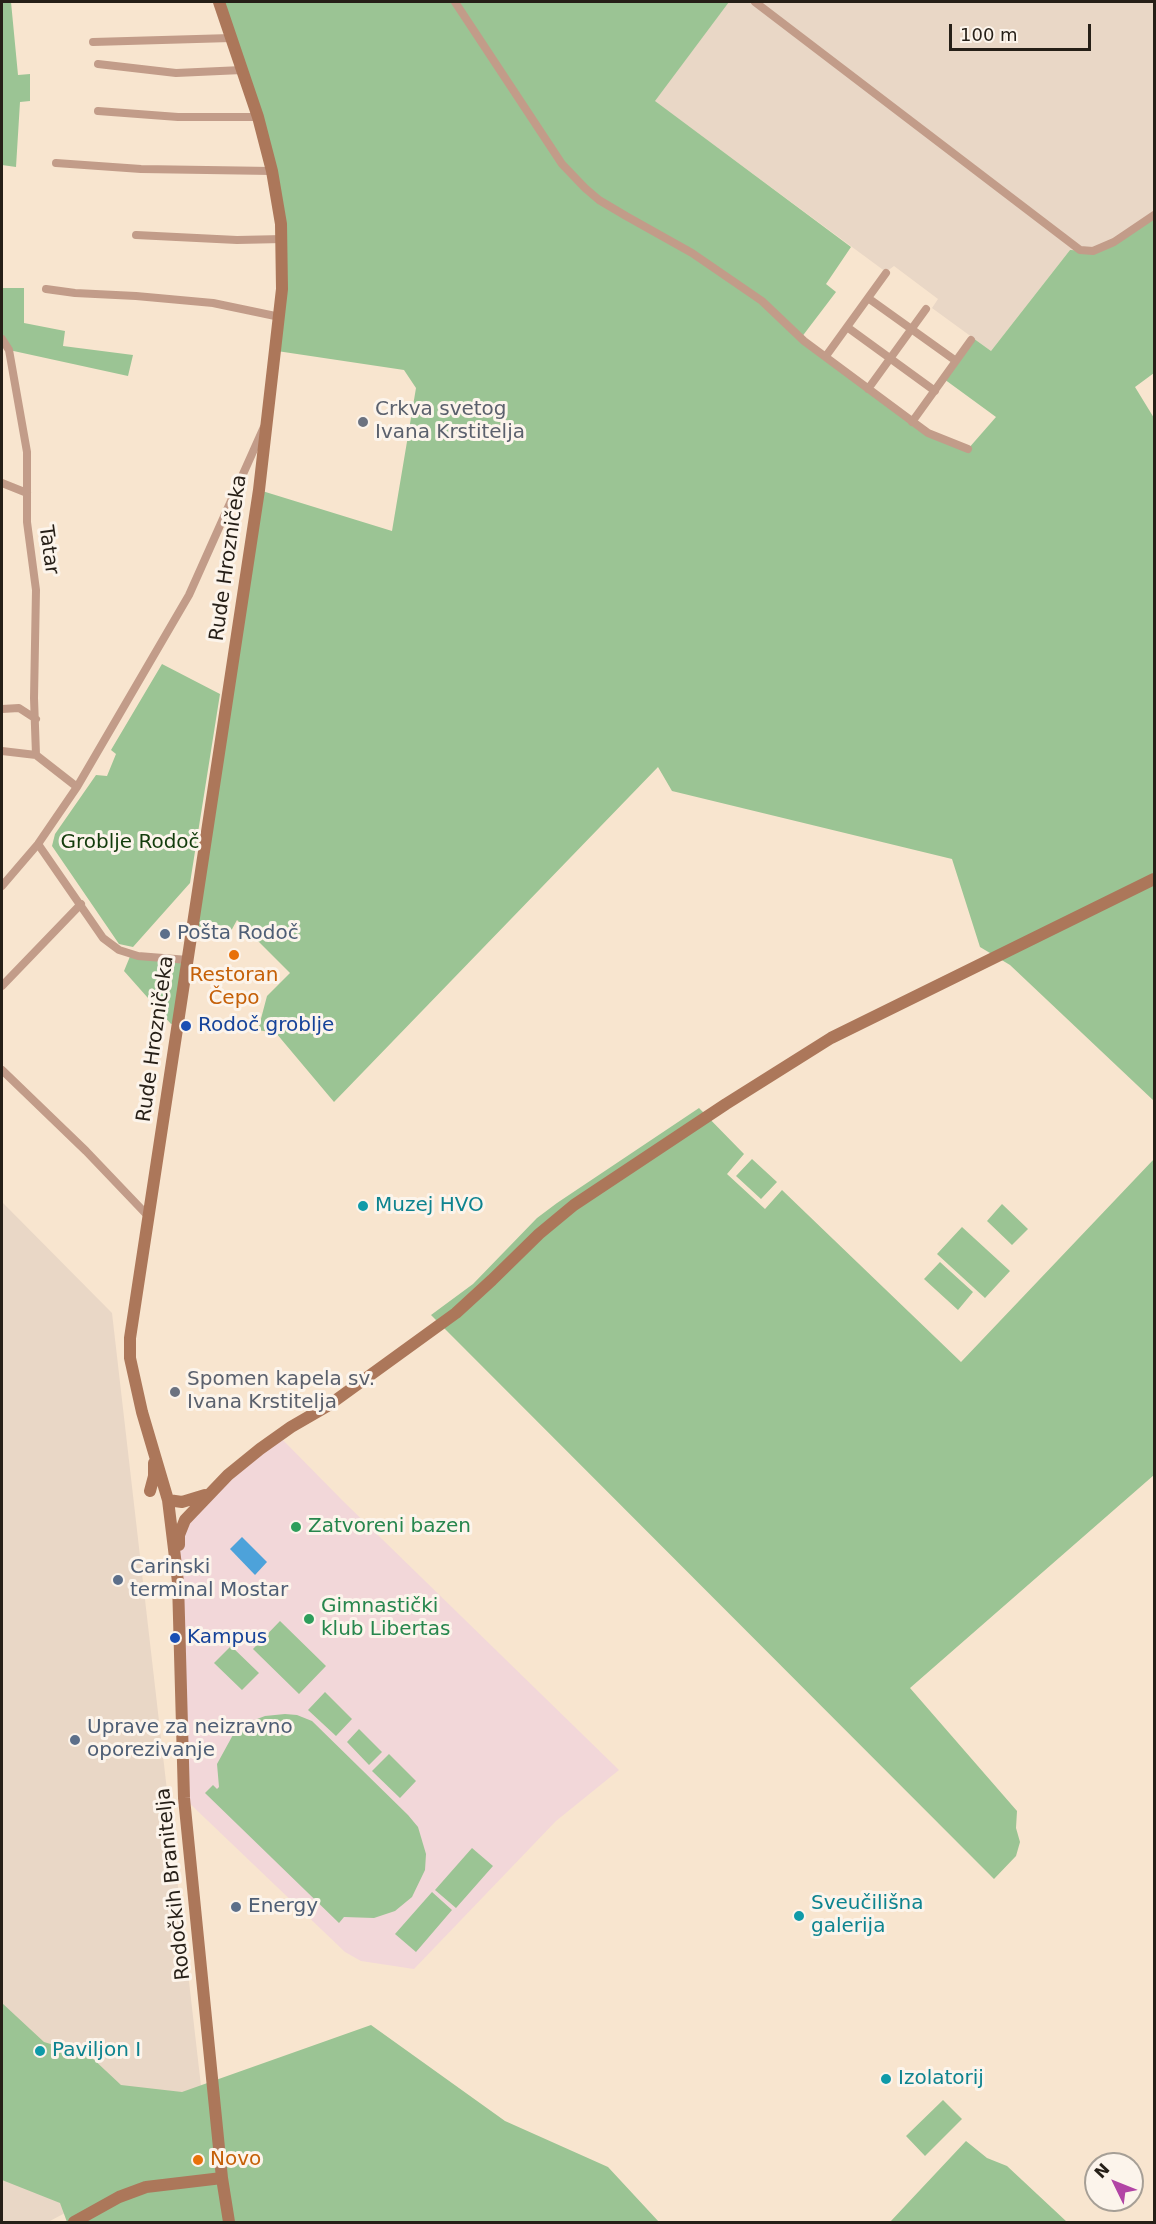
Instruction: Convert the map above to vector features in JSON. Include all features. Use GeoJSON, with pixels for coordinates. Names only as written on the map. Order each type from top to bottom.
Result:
{"type":"FeatureCollection","features":[{"type":"Feature","properties":{"kind":"street","name":"Rude Hrozničeka"},"geometry":{"type":"LineString","coordinates":[[162,1479],[142,1412],[130,1358],[130,1338],[248,566],[283,280],[282,239],[272,171],[258,117],[219,2]]}},
{"type":"Feature","properties":{"kind":"street"},"geometry":{"type":"LineString","coordinates":[[455,2],[561,164],[585,188],[599,200],[692,253],[762,302],[784,324],[928,433],[968,449]]}},
{"type":"Feature","properties":{"kind":"street"},"geometry":{"type":"LineString","coordinates":[[755,2],[1080,250],[1093,251],[1114,242],[1155,215]]}},
{"type":"Feature","properties":{"kind":"street"},"geometry":{"type":"LineString","coordinates":[[93,42],[231,38]]}},
{"type":"Feature","properties":{"kind":"street"},"geometry":{"type":"LineString","coordinates":[[98,64],[176,73],[242,70]]}},
{"type":"Feature","properties":{"kind":"street"},"geometry":{"type":"LineString","coordinates":[[98,111],[178,117],[258,117]]}},
{"type":"Feature","properties":{"kind":"street"},"geometry":{"type":"LineString","coordinates":[[56,163],[141,169],[272,171]]}},
{"type":"Feature","properties":{"kind":"street"},"geometry":{"type":"LineString","coordinates":[[136,235],[237,240],[282,239]]}},
{"type":"Feature","properties":{"kind":"street"},"geometry":{"type":"LineString","coordinates":[[826,356],[886,273]]}},
{"type":"Feature","properties":{"kind":"street"},"geometry":{"type":"LineString","coordinates":[[46,289],[213,303],[280,317]]}},
{"type":"Feature","properties":{"kind":"street"},"geometry":{"type":"LineString","coordinates":[[868,298],[956,361]]}},
{"type":"Feature","properties":{"kind":"street"},"geometry":{"type":"LineString","coordinates":[[868,389],[926,309]]}},
{"type":"Feature","properties":{"kind":"street"},"geometry":{"type":"LineString","coordinates":[[847,327],[935,391]]}},
{"type":"Feature","properties":{"kind":"street","name":"Tatar"},"geometry":{"type":"LineString","coordinates":[[2,339],[9,350],[27,453],[27,522],[36,590],[34,687],[36,755]]}},
{"type":"Feature","properties":{"kind":"street"},"geometry":{"type":"LineString","coordinates":[[912,422],[971,340]]}},
{"type":"Feature","properties":{"kind":"street"},"geometry":{"type":"LineString","coordinates":[[2,886],[38,844],[77,787],[189,595],[266,423]]}},
{"type":"Feature","properties":{"kind":"street"},"geometry":{"type":"LineString","coordinates":[[2,483],[27,493]]}},
{"type":"Feature","properties":{"kind":"street"},"geometry":{"type":"LineString","coordinates":[[2,709],[19,708],[36,719]]}},
{"type":"Feature","properties":{"kind":"street"},"geometry":{"type":"LineString","coordinates":[[2,751],[36,755],[77,787]]}},
{"type":"Feature","properties":{"kind":"street"},"geometry":{"type":"LineString","coordinates":[[38,844],[103,938],[119,950],[138,956],[188,960]]}},
{"type":"Feature","properties":{"kind":"street"},"geometry":{"type":"LineString","coordinates":[[178,1576],[179,1535],[185,1520],[211,1492],[260,1449],[339,1399],[456,1312],[492,1281],[539,1234],[574,1205],[735,1097],[831,1038],[1155,879]]}},
{"type":"Feature","properties":{"kind":"street"},"geometry":{"type":"LineString","coordinates":[[2,986],[81,904]]}},
{"type":"Feature","properties":{"kind":"street"},"geometry":{"type":"LineString","coordinates":[[2,1070],[150,1217]]}},
{"type":"Feature","properties":{"kind":"street"},"geometry":{"type":"LineString","coordinates":[[150,1491],[155,1470],[153,1450]]}},
{"type":"Feature","properties":{"kind":"street","name":"Rodočkih Branitelja"},"geometry":{"type":"LineString","coordinates":[[162,1479],[169,1507],[178,1576],[184,1798],[222,2178],[229,2223]]}},
{"type":"Feature","properties":{"kind":"street"},"geometry":{"type":"LineString","coordinates":[[192,1511],[178,1515],[169,1507],[211,1492]]}},
{"type":"Feature","properties":{"kind":"street"},"geometry":{"type":"LineString","coordinates":[[74,2223],[119,2197],[146,2187],[222,2178]]}},
{"type":"Feature","properties":{"kind":"shaded area"},"geometry":{"type":"Polygon","coordinates":[[[729,2],[1154,2],[1154,215],[1093,251],[1070,250],[991,351],[932,308],[938,299],[894,266],[886,272],[654,101],[729,2]]]}},
{"type":"Feature","properties":{"kind":"shaded area"},"geometry":{"type":"Polygon","coordinates":[[[2,1202],[112,1313],[207,2138],[48,2222],[2,2222],[2,1202]]]}},
{"type":"Feature","properties":{"kind":"shaded area"},"geometry":{"type":"Polygon","coordinates":[[[279,1436],[619,1770],[556,1821],[414,1969],[361,1961],[345,1952],[184,1798],[178,1582],[182,1526],[279,1436]]]}},
{"type":"Feature","properties":{"kind":"green space"},"geometry":{"type":"Polygon","coordinates":[[[2,2],[11,2],[18,75],[30,74],[30,101],[20,102],[16,167],[2,165],[2,2]]]}},
{"type":"Feature","properties":{"kind":"green space"},"geometry":{"type":"Polygon","coordinates":[[[221,2],[729,2],[655,101],[851,247],[826,284],[836,292],[801,338],[912,422],[968,449],[996,417],[944,379],[973,338],[991,351],[1070,250],[1093,251],[1154,215],[1154,373],[1135,387],[1154,418],[1154,1101],[1010,965],[980,947],[952,859],[672,791],[658,767],[334,1102],[276,1033],[258,1030],[267,996],[290,973],[237,920],[231,931],[193,927],[259,490],[392,531],[416,388],[404,370],[277,351],[283,223],[221,2]]]}},
{"type":"Feature","properties":{"kind":"green space"},"geometry":{"type":"Polygon","coordinates":[[[2,288],[24,288],[24,323],[65,331],[63,346],[133,355],[128,376],[9,350],[2,339],[2,288]]]}},
{"type":"Feature","properties":{"kind":"green space","name":"Groblje Rodoč"},"geometry":{"type":"Polygon","coordinates":[[[162,664],[220,694],[190,883],[133,947],[119,944],[52,846],[55,834],[96,775],[107,776],[116,754],[111,750],[162,664]]]}},
{"type":"Feature","properties":{"kind":"green space"},"geometry":{"type":"Polygon","coordinates":[[[131,954],[188,960],[178,1022],[171,1024],[124,971],[131,954]]]}},
{"type":"Feature","properties":{"kind":"green space"},"geometry":{"type":"Polygon","coordinates":[[[699,1108],[744,1154],[727,1174],[765,1209],[782,1190],[961,1362],[1154,1159],[1154,1475],[910,1688],[1017,1811],[1016,1828],[1020,1842],[1016,1856],[994,1879],[431,1315],[473,1284],[537,1218],[699,1108]]]}},
{"type":"Feature","properties":{"kind":"green space"},"geometry":{"type":"Polygon","coordinates":[[[752,1159],[777,1182],[761,1199],[736,1176],[752,1159]]]}},
{"type":"Feature","properties":{"kind":"green space"},"geometry":{"type":"Polygon","coordinates":[[[1002,1204],[1028,1229],[1012,1245],[987,1221],[1002,1204]]]}},
{"type":"Feature","properties":{"kind":"green space"},"geometry":{"type":"Polygon","coordinates":[[[962,1227],[1010,1271],[985,1298],[937,1254],[962,1227]]]}},
{"type":"Feature","properties":{"kind":"green space"},"geometry":{"type":"Polygon","coordinates":[[[940,1262],[973,1292],[958,1310],[924,1279],[940,1262]]]}},
{"type":"Feature","properties":{"kind":"green space"},"geometry":{"type":"Polygon","coordinates":[[[280,1621],[326,1666],[299,1694],[253,1649],[280,1621]]]}},
{"type":"Feature","properties":{"kind":"green space"},"geometry":{"type":"Polygon","coordinates":[[[231,1646],[259,1673],[242,1690],[214,1663],[231,1646]]]}},
{"type":"Feature","properties":{"kind":"green space"},"geometry":{"type":"Polygon","coordinates":[[[325,1692],[352,1719],[336,1736],[308,1710],[325,1692]]]}},
{"type":"Feature","properties":{"kind":"green space"},"geometry":{"type":"Polygon","coordinates":[[[297,1715],[312,1721],[418,1827],[426,1854],[425,1870],[412,1897],[395,1911],[374,1918],[344,1917],[339,1923],[205,1793],[213,1785],[217,1789],[219,1787],[217,1764],[234,1733],[244,1724],[265,1716],[297,1715]]]}},
{"type":"Feature","properties":{"kind":"green space"},"geometry":{"type":"Polygon","coordinates":[[[359,1729],[382,1752],[369,1765],[347,1742],[359,1729]]]}},
{"type":"Feature","properties":{"kind":"green space"},"geometry":{"type":"Polygon","coordinates":[[[389,1754],[416,1781],[400,1798],[372,1771],[389,1754]]]}},
{"type":"Feature","properties":{"kind":"green space"},"geometry":{"type":"Polygon","coordinates":[[[472,1848],[493,1866],[456,1908],[435,1890],[472,1848]]]}},
{"type":"Feature","properties":{"kind":"green space"},"geometry":{"type":"Polygon","coordinates":[[[432,1892],[452,1910],[416,1952],[395,1934],[432,1892]]]}},
{"type":"Feature","properties":{"kind":"green space"},"geometry":{"type":"Polygon","coordinates":[[[2,2003],[44,2042],[90,2056],[121,2085],[182,2092],[371,2025],[505,2121],[608,2167],[659,2222],[67,2222],[60,2203],[2,2180],[2,2003]]]}},
{"type":"Feature","properties":{"kind":"green space"},"geometry":{"type":"Polygon","coordinates":[[[943,2100],[962,2119],[925,2156],[906,2136],[943,2100]]]}},
{"type":"Feature","properties":{"kind":"green space"},"geometry":{"type":"Polygon","coordinates":[[[966,2141],[987,2158],[1007,2166],[1067,2222],[890,2222],[966,2141]]]}},
{"type":"Feature","properties":{"kind":"water"},"geometry":{"type":"Polygon","coordinates":[[[242,1537],[267,1562],[255,1575],[230,1549],[242,1537]]]}},
{"type":"Feature","properties":{"kind":"place","name":"Crkva svetog Ivana Krstitelja"},"geometry":{"type":"Point","coordinates":[363,422]}},
{"type":"Feature","properties":{"kind":"place","name":"Pošta Rodoč"},"geometry":{"type":"Point","coordinates":[165,934]}},
{"type":"Feature","properties":{"kind":"place","name":"Restoran Čepo"},"geometry":{"type":"Point","coordinates":[234,955]}},
{"type":"Feature","properties":{"kind":"place","name":"Rodoč groblje"},"geometry":{"type":"Point","coordinates":[186,1026]}},
{"type":"Feature","properties":{"kind":"place","name":"Muzej HVO"},"geometry":{"type":"Point","coordinates":[363,1206]}},
{"type":"Feature","properties":{"kind":"place","name":"Spomen kapela sv. Ivana Krstitelja"},"geometry":{"type":"Point","coordinates":[175,1392]}},
{"type":"Feature","properties":{"kind":"place","name":"Zatvoreni bazen"},"geometry":{"type":"Point","coordinates":[296,1527]}},
{"type":"Feature","properties":{"kind":"place","name":"Carinski terminal Mostar"},"geometry":{"type":"Point","coordinates":[118,1580]}},
{"type":"Feature","properties":{"kind":"place","name":"Gimnastički klub Libertas"},"geometry":{"type":"Point","coordinates":[309,1619]}},
{"type":"Feature","properties":{"kind":"place","name":"Kampus"},"geometry":{"type":"Point","coordinates":[175,1638]}},
{"type":"Feature","properties":{"kind":"place","name":"Uprave za neizravno oporezivanje"},"geometry":{"type":"Point","coordinates":[75,1740]}},
{"type":"Feature","properties":{"kind":"place","name":"Energy"},"geometry":{"type":"Point","coordinates":[236,1907]}},
{"type":"Feature","properties":{"kind":"place","name":"Sveučilišna galerija"},"geometry":{"type":"Point","coordinates":[799,1916]}},
{"type":"Feature","properties":{"kind":"place","name":"Paviljon I"},"geometry":{"type":"Point","coordinates":[40,2051]}},
{"type":"Feature","properties":{"kind":"place","name":"Izolatorij"},"geometry":{"type":"Point","coordinates":[886,2079]}},
{"type":"Feature","properties":{"kind":"place","name":"Novo"},"geometry":{"type":"Point","coordinates":[198,2160]}}]}
